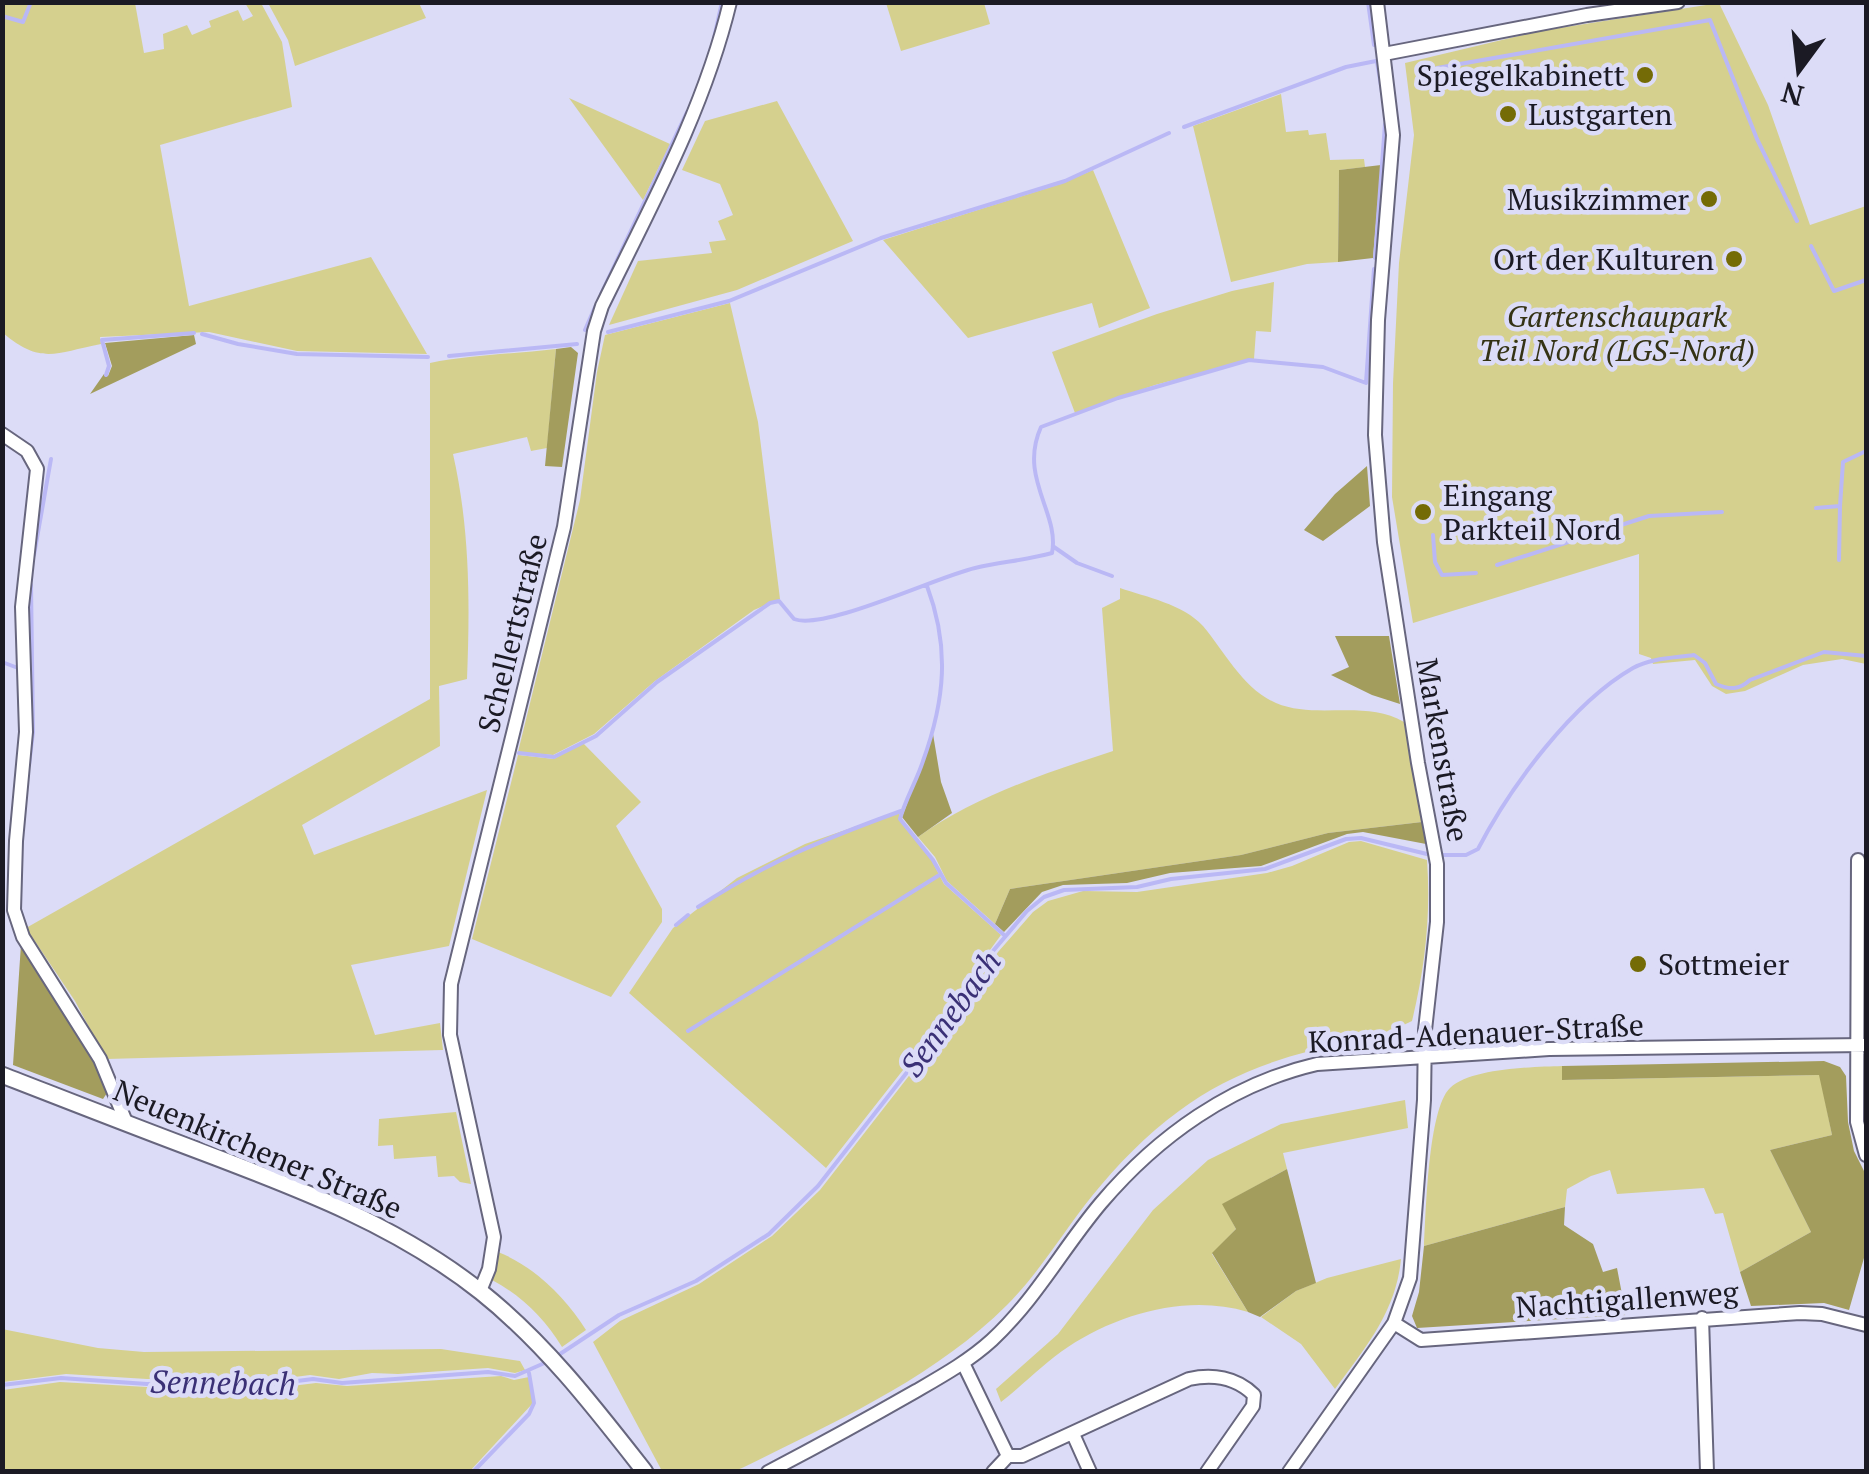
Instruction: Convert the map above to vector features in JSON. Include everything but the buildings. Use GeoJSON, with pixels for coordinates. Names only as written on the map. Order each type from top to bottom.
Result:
{"type":"FeatureCollection","features":[{"type":"Feature","properties":{"kind":"street","name":"Schellertstraße"},"geometry":{"type":"LineString","coordinates":[[480,1291],[489,1269],[494,1237],[450,1035],[452,984],[564,527],[592,338],[602,306],[698,107],[718,53],[730,2]]}},
{"type":"Feature","properties":{"kind":"street","name":"Markenstraße"},"geometry":{"type":"LineString","coordinates":[[1289,1472],[1394,1323],[1410,1278],[1437,922],[1438,864],[1418,763],[1384,542],[1375,435],[1378,320],[1393,135],[1377,2]]}},
{"type":"Feature","properties":{"kind":"street"},"geometry":{"type":"LineString","coordinates":[[1384,54],[1587,15],[1678,2]]}},
{"type":"Feature","properties":{"kind":"street"},"geometry":{"type":"LineString","coordinates":[[2,434],[27,450],[37,468],[22,607],[26,732],[14,910],[23,937],[100,1059],[126,1122]]}},
{"type":"Feature","properties":{"kind":"street"},"geometry":{"type":"LineString","coordinates":[[1858,860],[1861,1045],[1856,1122],[1866,1155]]}},
{"type":"Feature","properties":{"kind":"street","name":"Konrad-Adenauer-Straße"},"geometry":{"type":"LineString","coordinates":[[768,1472],[963,1363],[990,1342],[1037,1293],[1100,1204],[1159,1145],[1208,1108],[1289,1071],[1316,1064],[1549,1049],[1861,1045]]}},
{"type":"Feature","properties":{"kind":"street","name":"Neuenkirchener Straße"},"geometry":{"type":"LineString","coordinates":[[2,1075],[338,1206],[401,1238],[480,1291],[547,1353],[646,1472]]}},
{"type":"Feature","properties":{"kind":"street","name":"Nachtigallenweg"},"geometry":{"type":"LineString","coordinates":[[1394,1323],[1421,1340],[1702,1318],[1811,1314],[1866,1325]]}},
{"type":"Feature","properties":{"kind":"street"},"geometry":{"type":"LineString","coordinates":[[1702,1318],[1707,1472]]}},
{"type":"Feature","properties":{"kind":"street"},"geometry":{"type":"LineString","coordinates":[[963,1363],[1008,1456]]}},
{"type":"Feature","properties":{"kind":"street"},"geometry":{"type":"LineString","coordinates":[[993,1472],[1008,1456],[1022,1456],[1188,1379],[1214,1376],[1226,1378],[1254,1395],[1253,1406],[1207,1472]]}},
{"type":"Feature","properties":{"kind":"street","name":"Neuenkirchener Straße"},"geometry":{"type":"LineString","coordinates":[[606,1422],[632,1472]]}},
{"type":"Feature","properties":{"kind":"street"},"geometry":{"type":"LineString","coordinates":[[1073,1434],[1090,1472]]}},
{"type":"Feature","properties":{"kind":"green space"},"geometry":{"type":"Polygon","coordinates":[[[2,3],[135,3],[144,53],[164,49],[163,34],[187,25],[192,35],[211,27],[209,21],[238,10],[243,21],[253,16],[245,3],[261,3],[282,42],[292,107],[160,145],[189,306],[371,257],[427,354],[297,351],[209,332],[100,337],[101,344],[49,354],[28,349],[3,333],[2,3]]]}},
{"type":"Feature","properties":{"kind":"green space"},"geometry":{"type":"Polygon","coordinates":[[[268,3],[419,3],[426,18],[295,66],[288,40],[268,3]]]}},
{"type":"Feature","properties":{"kind":"green space"},"geometry":{"type":"Polygon","coordinates":[[[886,3],[984,3],[990,24],[901,51],[886,3]]]}},
{"type":"Feature","properties":{"kind":"green space","name":"Gartenschaupark Teil Nord (LGS-Nord)"},"geometry":{"type":"Polygon","coordinates":[[[1719,3],[1768,105],[1810,225],[1866,206],[1866,664],[1842,659],[1803,665],[1745,691],[1726,694],[1712,686],[1695,660],[1653,664],[1651,658],[1639,654],[1639,554],[1413,623],[1392,497],[1399,263],[1414,135],[1405,63],[1540,31],[1719,3]]]}},
{"type":"Feature","properties":{"kind":"green space"},"geometry":{"type":"Polygon","coordinates":[[[1281,94],[1286,132],[1326,133],[1330,160],[1364,159],[1365,167],[1339,170],[1338,262],[1307,264],[1231,282],[1193,126],[1281,94]]]}},
{"type":"Feature","properties":{"kind":"green space"},"geometry":{"type":"Polygon","coordinates":[[[569,98],[670,144],[643,200],[569,98]]]}},
{"type":"Feature","properties":{"kind":"green space"},"geometry":{"type":"Polygon","coordinates":[[[777,101],[853,241],[737,290],[609,325],[638,261],[712,253],[709,242],[726,240],[718,221],[733,215],[720,184],[682,170],[705,121],[777,101]]]}},
{"type":"Feature","properties":{"kind":"green space"},"geometry":{"type":"Polygon","coordinates":[[[1093,170],[1150,308],[1099,328],[1092,303],[968,338],[883,240],[1060,184],[1093,170]]]}},
{"type":"Feature","properties":{"kind":"green space"},"geometry":{"type":"Polygon","coordinates":[[[1274,282],[1271,332],[1256,331],[1254,359],[1155,385],[1075,413],[1052,352],[1157,314],[1274,282]]]}},
{"type":"Feature","properties":{"kind":"green space"},"geometry":{"type":"Polygon","coordinates":[[[730,303],[758,422],[780,599],[754,610],[655,681],[594,734],[553,755],[518,752],[580,500],[605,335],[730,303]]]}},
{"type":"Feature","properties":{"kind":"green space"},"geometry":{"type":"Polygon","coordinates":[[[556,349],[547,448],[531,451],[527,437],[453,454],[468,566],[467,679],[439,686],[440,746],[302,825],[314,855],[487,790],[449,946],[351,965],[375,1035],[440,1023],[443,1050],[106,1059],[75,1001],[26,928],[430,699],[430,363],[556,349]]]}},
{"type":"Feature","properties":{"kind":"green space"},"geometry":{"type":"Polygon","coordinates":[[[1120,588],[1164,602],[1195,618],[1244,679],[1276,703],[1307,710],[1373,712],[1404,722],[1422,822],[1328,833],[1241,855],[1010,889],[995,924],[947,881],[935,857],[918,837],[987,798],[1113,751],[1102,608],[1120,599],[1120,588]]]}},
{"type":"Feature","properties":{"kind":"green space"},"geometry":{"type":"Polygon","coordinates":[[[582,742],[641,802],[616,826],[662,909],[662,922],[611,997],[472,939],[518,755],[554,759],[582,742]]]}},
{"type":"Feature","properties":{"kind":"green space"},"geometry":{"type":"Polygon","coordinates":[[[900,811],[899,819],[932,861],[944,884],[1001,935],[940,1023],[826,1168],[629,993],[673,928],[737,878],[805,844],[900,811]]]}},
{"type":"Feature","properties":{"kind":"green space"},"geometry":{"type":"Polygon","coordinates":[[[1361,841],[1427,860],[1426,941],[1412,1021],[1258,1068],[1225,1082],[1179,1111],[1112,1173],[1007,1305],[948,1355],[915,1377],[847,1416],[732,1472],[662,1471],[593,1342],[620,1321],[699,1284],[772,1236],[820,1190],[947,1027],[998,952],[1033,912],[1048,901],[1083,891],[1137,892],[1267,873],[1361,841]]]}},
{"type":"Feature","properties":{"kind":"green space"},"geometry":{"type":"Polygon","coordinates":[[[1562,1066],[1563,1080],[1820,1075],[1832,1135],[1770,1150],[1811,1232],[1740,1272],[1723,1213],[1715,1214],[1704,1188],[1617,1194],[1610,1170],[1567,1189],[1565,1207],[1424,1246],[1433,1139],[1443,1099],[1450,1088],[1487,1073],[1562,1066]]]}},
{"type":"Feature","properties":{"kind":"green space"},"geometry":{"type":"Polygon","coordinates":[[[1405,1100],[1408,1128],[1283,1153],[1287,1169],[1223,1204],[1236,1229],[1212,1254],[1248,1312],[1202,1305],[1132,1316],[1068,1347],[1001,1402],[996,1389],[1058,1334],[1153,1210],[1208,1160],[1281,1124],[1405,1100]]]}},
{"type":"Feature","properties":{"kind":"green space"},"geometry":{"type":"Polygon","coordinates":[[[456,1112],[471,1184],[454,1176],[438,1177],[436,1156],[394,1159],[393,1145],[378,1146],[379,1119],[456,1112]]]}},
{"type":"Feature","properties":{"kind":"green space"},"geometry":{"type":"Polygon","coordinates":[[[498,1252],[524,1265],[548,1284],[586,1330],[562,1347],[532,1309],[492,1280],[498,1252]]]}},
{"type":"Feature","properties":{"kind":"green space"},"geometry":{"type":"Polygon","coordinates":[[[1401,1259],[1386,1313],[1335,1389],[1301,1344],[1261,1317],[1296,1291],[1327,1278],[1401,1259]]]}},
{"type":"Feature","properties":{"kind":"green space"},"geometry":{"type":"Polygon","coordinates":[[[2,1329],[98,1348],[144,1352],[441,1349],[520,1361],[525,1370],[372,1373],[339,1379],[310,1375],[256,1382],[66,1374],[3,1382],[2,1329]]]}},
{"type":"Feature","properties":{"kind":"green space"},"geometry":{"type":"Polygon","coordinates":[[[501,1376],[514,1380],[529,1377],[533,1403],[470,1471],[3,1471],[3,1390],[60,1382],[147,1387],[235,1386],[259,1390],[316,1383],[347,1386],[501,1376]]]}},
{"type":"Feature","properties":{"kind":"shaded area"},"geometry":{"type":"Polygon","coordinates":[[[1381,165],[1373,258],[1338,262],[1339,170],[1381,165]]]}},
{"type":"Feature","properties":{"kind":"shaded area"},"geometry":{"type":"Polygon","coordinates":[[[194,335],[196,344],[90,394],[104,374],[108,376],[112,366],[105,343],[194,335]]]}},
{"type":"Feature","properties":{"kind":"shaded area"},"geometry":{"type":"Polygon","coordinates":[[[571,347],[578,353],[562,467],[545,466],[556,349],[571,347]]]}},
{"type":"Feature","properties":{"kind":"shaded area"},"geometry":{"type":"Polygon","coordinates":[[[1367,466],[1370,506],[1323,541],[1304,530],[1335,494],[1367,466]]]}},
{"type":"Feature","properties":{"kind":"shaded area"},"geometry":{"type":"Polygon","coordinates":[[[1335,636],[1389,636],[1400,704],[1331,675],[1349,667],[1335,636]]]}},
{"type":"Feature","properties":{"kind":"shaded area"},"geometry":{"type":"Polygon","coordinates":[[[933,734],[941,782],[952,813],[918,837],[902,817],[933,734]]]}},
{"type":"Feature","properties":{"kind":"shaded area"},"geometry":{"type":"Polygon","coordinates":[[[1422,822],[1426,844],[1363,832],[1347,834],[1261,866],[1170,873],[1127,883],[1063,885],[1042,892],[1004,932],[995,924],[1010,889],[1241,855],[1328,833],[1422,822]]]}},
{"type":"Feature","properties":{"kind":"shaded area"},"geometry":{"type":"Polygon","coordinates":[[[21,944],[96,1064],[107,1093],[103,1099],[13,1065],[21,944]]]}},
{"type":"Feature","properties":{"kind":"shaded area"},"geometry":{"type":"Polygon","coordinates":[[[1824,1061],[1840,1067],[1846,1076],[1848,1122],[1854,1151],[1866,1175],[1866,1251],[1849,1310],[1824,1303],[1751,1306],[1740,1272],[1811,1232],[1770,1150],[1832,1135],[1819,1075],[1562,1080],[1562,1066],[1824,1061]]]}},
{"type":"Feature","properties":{"kind":"shaded area"},"geometry":{"type":"Polygon","coordinates":[[[1287,1169],[1316,1283],[1296,1291],[1260,1317],[1248,1312],[1212,1253],[1236,1229],[1222,1204],[1287,1169]]]}},
{"type":"Feature","properties":{"kind":"shaded area"},"geometry":{"type":"Polygon","coordinates":[[[1565,1207],[1564,1225],[1593,1244],[1603,1272],[1617,1268],[1626,1315],[1417,1328],[1412,1316],[1424,1246],[1565,1207]]]}},
{"type":"Feature","properties":{"kind":"waterway"},"geometry":{"type":"LineString","coordinates":[[2,16],[23,22],[31,2]]}},
{"type":"Feature","properties":{"kind":"waterway"},"geometry":{"type":"LineString","coordinates":[[714,38],[722,2]]}},
{"type":"Feature","properties":{"kind":"waterway"},"geometry":{"type":"LineString","coordinates":[[1368,2],[1374,45]]}},
{"type":"Feature","properties":{"kind":"waterway"},"geometry":{"type":"LineString","coordinates":[[1437,68],[1710,20],[1757,139],[1797,221]]}},
{"type":"Feature","properties":{"kind":"waterway"},"geometry":{"type":"LineString","coordinates":[[1184,127],[1346,67],[1376,61]]}},
{"type":"Feature","properties":{"kind":"waterway"},"geometry":{"type":"LineString","coordinates":[[1377,62],[1382,92]]}},
{"type":"Feature","properties":{"kind":"waterway"},"geometry":{"type":"LineString","coordinates":[[601,294],[687,112]]}},
{"type":"Feature","properties":{"kind":"waterway"},"geometry":{"type":"LineString","coordinates":[[1375,258],[1385,124]]}},
{"type":"Feature","properties":{"kind":"waterway"},"geometry":{"type":"LineString","coordinates":[[608,332],[729,301],[881,238],[1065,181],[1169,133]]}},
{"type":"Feature","properties":{"kind":"waterway"},"geometry":{"type":"LineString","coordinates":[[1811,246],[1834,291],[1866,280]]}},
{"type":"Feature","properties":{"kind":"waterway"},"geometry":{"type":"LineString","coordinates":[[519,753],[554,757],[596,736],[657,682],[770,603],[779,601],[794,619],[809,621],[855,610],[975,568],[1052,553],[1053,538],[1034,463],[1041,427],[1118,398],[1249,360],[1323,367],[1366,383],[1374,269]]}},
{"type":"Feature","properties":{"kind":"waterway"},"geometry":{"type":"LineString","coordinates":[[585,330],[595,307]]}},
{"type":"Feature","properties":{"kind":"waterway"},"geometry":{"type":"LineString","coordinates":[[106,375],[109,366],[102,340],[194,333]]}},
{"type":"Feature","properties":{"kind":"waterway"},"geometry":{"type":"LineString","coordinates":[[202,334],[297,354],[428,357]]}},
{"type":"Feature","properties":{"kind":"waterway"},"geometry":{"type":"LineString","coordinates":[[449,356],[577,344]]}},
{"type":"Feature","properties":{"kind":"waterway"},"geometry":{"type":"LineString","coordinates":[[1816,508],[1840,506],[1843,462],[1866,451]]}},
{"type":"Feature","properties":{"kind":"waterway"},"geometry":{"type":"LineString","coordinates":[[34,555],[51,459]]}},
{"type":"Feature","properties":{"kind":"waterway"},"geometry":{"type":"LineString","coordinates":[[1839,560],[1840,506]]}},
{"type":"Feature","properties":{"kind":"waterway"},"geometry":{"type":"LineString","coordinates":[[1497,565],[1649,516],[1722,512]]}},
{"type":"Feature","properties":{"kind":"waterway"},"geometry":{"type":"LineString","coordinates":[[1433,535],[1435,562],[1442,575],[1476,573]]}},
{"type":"Feature","properties":{"kind":"waterway"},"geometry":{"type":"LineString","coordinates":[[1054,547],[1077,563],[1112,576]]}},
{"type":"Feature","properties":{"kind":"waterway"},"geometry":{"type":"LineString","coordinates":[[29,765],[33,732],[31,585]]}},
{"type":"Feature","properties":{"kind":"waterway"},"geometry":{"type":"LineString","coordinates":[[927,586],[942,652],[940,695],[930,738],[900,819],[946,883],[1004,935]]}},
{"type":"Feature","properties":{"kind":"waterway","name":"Sennebach"},"geometry":{"type":"LineString","coordinates":[[1441,855],[1466,855],[1478,849],[1507,799],[1545,748],[1588,702],[1633,668],[1694,655],[1705,663],[1716,684],[1734,688],[1824,652],[1866,656]]}},
{"type":"Feature","properties":{"kind":"waterway"},"geometry":{"type":"LineString","coordinates":[[2,662],[18,668]]}},
{"type":"Feature","properties":{"kind":"waterway"},"geometry":{"type":"LineString","coordinates":[[698,907],[796,853],[901,811]]}},
{"type":"Feature","properties":{"kind":"waterway","name":"Sennebach"},"geometry":{"type":"LineString","coordinates":[[557,1356],[619,1315],[696,1281],[769,1234],[818,1186],[944,1025],[993,951],[1044,897],[1064,890],[1137,887],[1171,879],[1265,869],[1346,839],[1361,838],[1431,855]]}},
{"type":"Feature","properties":{"kind":"waterway"},"geometry":{"type":"LineString","coordinates":[[688,1031],[941,874]]}},
{"type":"Feature","properties":{"kind":"waterway"},"geometry":{"type":"LineString","coordinates":[[676,925],[688,915]]}},
{"type":"Feature","properties":{"kind":"waterway","name":"Sennebach"},"geometry":{"type":"LineString","coordinates":[[2,1385],[61,1378],[257,1386],[313,1379],[342,1383],[488,1372],[515,1376],[549,1361]]}},
{"type":"Feature","properties":{"kind":"waterway"},"geometry":{"type":"LineString","coordinates":[[473,1472],[529,1414],[534,1403],[529,1373]]}},
{"type":"Feature","properties":{"kind":"place","name":"Spiegelkabinett"},"geometry":{"type":"Point","coordinates":[1645,75]}},
{"type":"Feature","properties":{"kind":"place","name":"Lustgarten"},"geometry":{"type":"Point","coordinates":[1508,114]}},
{"type":"Feature","properties":{"kind":"place","name":"Musikzimmer"},"geometry":{"type":"Point","coordinates":[1709,199]}},
{"type":"Feature","properties":{"kind":"place","name":"Ort der Kulturen"},"geometry":{"type":"Point","coordinates":[1734,259]}},
{"type":"Feature","properties":{"kind":"place","name":"Eingang Parkteil Nord"},"geometry":{"type":"Point","coordinates":[1423,512]}},
{"type":"Feature","properties":{"kind":"place","name":"Sottmeier"},"geometry":{"type":"Point","coordinates":[1638,964]}}]}
